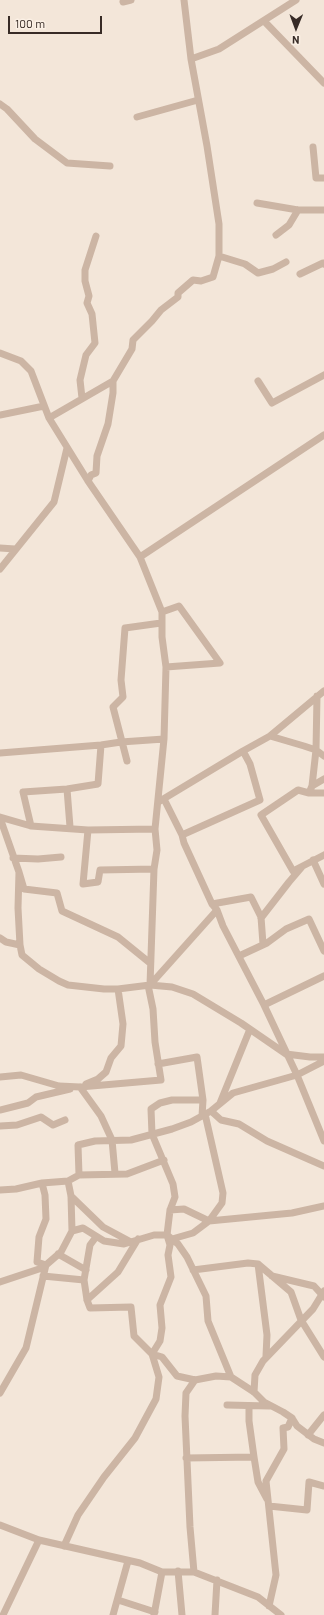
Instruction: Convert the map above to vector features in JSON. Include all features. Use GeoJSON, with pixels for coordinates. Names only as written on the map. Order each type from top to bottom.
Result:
{"type":"FeatureCollection","features":[{"type":"Feature","properties":{"kind":"street"},"geometry":{"type":"LineString","coordinates":[[123,2],[131,0]]}},
{"type":"Feature","properties":{"kind":"street"},"geometry":{"type":"LineString","coordinates":[[49,418],[113,381],[132,349],[133,340],[161,310],[178,297],[178,293],[193,280],[201,281],[213,277],[219,256],[219,224],[191,59],[184,0]]}},
{"type":"Feature","properties":{"kind":"street"},"geometry":{"type":"LineString","coordinates":[[191,59],[219,49],[296,0]]}},
{"type":"Feature","properties":{"kind":"street"},"geometry":{"type":"LineString","coordinates":[[264,21],[324,83]]}},
{"type":"Feature","properties":{"kind":"street"},"geometry":{"type":"LineString","coordinates":[[137,117],[198,100]]}},
{"type":"Feature","properties":{"kind":"street"},"geometry":{"type":"LineString","coordinates":[[0,104],[7,109],[35,139],[67,163],[110,166]]}},
{"type":"Feature","properties":{"kind":"street"},"geometry":{"type":"LineString","coordinates":[[313,147],[316,178],[324,178]]}},
{"type":"Feature","properties":{"kind":"street"},"geometry":{"type":"LineString","coordinates":[[257,203],[298,210],[324,210]]}},
{"type":"Feature","properties":{"kind":"street"},"geometry":{"type":"LineString","coordinates":[[276,235],[289,226],[298,210]]}},
{"type":"Feature","properties":{"kind":"street"},"geometry":{"type":"LineString","coordinates":[[82,398],[80,380],[86,355],[95,343],[92,314],[87,303],[89,296],[85,281],[85,270],[96,236]]}},
{"type":"Feature","properties":{"kind":"street"},"geometry":{"type":"LineString","coordinates":[[219,256],[245,264],[258,273],[273,269],[286,262]]}},
{"type":"Feature","properties":{"kind":"street"},"geometry":{"type":"LineString","coordinates":[[300,274],[324,262]]}},
{"type":"Feature","properties":{"kind":"street"},"geometry":{"type":"LineString","coordinates":[[0,353],[21,361],[31,371],[49,418],[67,448],[140,557],[162,612],[161,623],[166,667],[161,801],[155,829],[157,850],[154,869],[149,985],[153,1009],[158,1064],[162,1080],[80,1086],[59,1086],[21,1075],[0,1077]]}},
{"type":"Feature","properties":{"kind":"street"},"geometry":{"type":"LineString","coordinates":[[316,379],[324,368]]}},
{"type":"Feature","properties":{"kind":"street"},"geometry":{"type":"LineString","coordinates":[[258,381],[272,403],[324,375]]}},
{"type":"Feature","properties":{"kind":"street"},"geometry":{"type":"LineString","coordinates":[[88,480],[91,475],[96,473],[97,456],[108,424],[113,393],[113,381]]}},
{"type":"Feature","properties":{"kind":"street"},"geometry":{"type":"LineString","coordinates":[[0,415],[44,406]]}},
{"type":"Feature","properties":{"kind":"street"},"geometry":{"type":"LineString","coordinates":[[140,557],[324,435]]}},
{"type":"Feature","properties":{"kind":"street"},"geometry":{"type":"LineString","coordinates":[[0,569],[54,502],[67,448]]}},
{"type":"Feature","properties":{"kind":"street"},"geometry":{"type":"LineString","coordinates":[[0,548],[15,549]]}},
{"type":"Feature","properties":{"kind":"street"},"geometry":{"type":"LineString","coordinates":[[162,612],[179,606],[220,663],[166,667]]}},
{"type":"Feature","properties":{"kind":"street"},"geometry":{"type":"LineString","coordinates":[[127,761],[113,707],[123,697],[121,680],[125,628],[161,623]]}},
{"type":"Feature","properties":{"kind":"street"},"geometry":{"type":"LineString","coordinates":[[161,801],[270,736],[324,691]]}},
{"type":"Feature","properties":{"kind":"street"},"geometry":{"type":"LineString","coordinates":[[311,790],[316,750],[317,696]]}},
{"type":"Feature","properties":{"kind":"street"},"geometry":{"type":"LineString","coordinates":[[270,736],[316,750],[324,756]]}},
{"type":"Feature","properties":{"kind":"street"},"geometry":{"type":"LineString","coordinates":[[0,753],[101,746],[121,742],[164,739]]}},
{"type":"Feature","properties":{"kind":"street"},"geometry":{"type":"LineString","coordinates":[[31,826],[23,792],[67,789],[98,784],[101,746]]}},
{"type":"Feature","properties":{"kind":"street"},"geometry":{"type":"LineString","coordinates":[[182,835],[260,800],[250,764],[243,751]]}},
{"type":"Feature","properties":{"kind":"street"},"geometry":{"type":"LineString","coordinates":[[311,790],[324,779]]}},
{"type":"Feature","properties":{"kind":"street"},"geometry":{"type":"LineString","coordinates":[[67,789],[70,827]]}},
{"type":"Feature","properties":{"kind":"street"},"geometry":{"type":"LineString","coordinates":[[324,793],[311,790],[298,790],[261,815],[293,871],[324,855]]}},
{"type":"Feature","properties":{"kind":"street"},"geometry":{"type":"LineString","coordinates":[[161,801],[182,835],[184,843],[223,926],[264,1005],[297,1075],[324,1140]]}},
{"type":"Feature","properties":{"kind":"street"},"geometry":{"type":"LineString","coordinates":[[150,963],[118,937],[62,911],[56,893],[24,889],[14,858],[3,836],[0,818],[31,826],[70,827],[88,830],[155,829]]}},
{"type":"Feature","properties":{"kind":"street"},"geometry":{"type":"LineString","coordinates":[[88,830],[83,884],[98,882],[100,870],[154,869]]}},
{"type":"Feature","properties":{"kind":"street"},"geometry":{"type":"LineString","coordinates":[[14,858],[38,859],[60,857]]}},
{"type":"Feature","properties":{"kind":"street"},"geometry":{"type":"LineString","coordinates":[[313,860],[324,884]]}},
{"type":"Feature","properties":{"kind":"street"},"geometry":{"type":"LineString","coordinates":[[261,918],[305,864]]}},
{"type":"Feature","properties":{"kind":"street"},"geometry":{"type":"LineString","coordinates":[[19,872],[18,908],[22,955],[39,969],[68,985],[89,988],[118,989],[149,985],[172,987],[193,994],[250,1029],[286,1054],[324,1058]]}},
{"type":"Feature","properties":{"kind":"street"},"geometry":{"type":"LineString","coordinates":[[149,985],[215,907],[251,897],[261,918],[263,944]]}},
{"type":"Feature","properties":{"kind":"street"},"geometry":{"type":"LineString","coordinates":[[239,956],[263,944],[286,929],[309,919],[324,951]]}},
{"type":"Feature","properties":{"kind":"street"},"geometry":{"type":"LineString","coordinates":[[0,938],[6,942],[20,945]]}},
{"type":"Feature","properties":{"kind":"street"},"geometry":{"type":"LineString","coordinates":[[264,1005],[324,976]]}},
{"type":"Feature","properties":{"kind":"street"},"geometry":{"type":"LineString","coordinates":[[0,1110],[28,1103],[36,1097],[80,1086],[98,1079],[106,1072],[111,1058],[121,1046],[123,1024],[118,989]]}},
{"type":"Feature","properties":{"kind":"street"},"geometry":{"type":"LineString","coordinates":[[219,1104],[250,1029]]}},
{"type":"Feature","properties":{"kind":"street"},"geometry":{"type":"LineString","coordinates":[[72,1231],[83,1228],[104,1241],[124,1244],[154,1235],[170,1237],[193,1233],[209,1221],[222,1203],[223,1193],[203,1100],[197,1057],[158,1064]]}},
{"type":"Feature","properties":{"kind":"street"},"geometry":{"type":"LineString","coordinates":[[79,1174],[78,1145],[95,1141],[131,1140],[172,1129],[206,1114],[234,1093],[297,1075],[324,1061]]}},
{"type":"Feature","properties":{"kind":"street"},"geometry":{"type":"LineString","coordinates":[[80,1086],[101,1116],[112,1140],[114,1173]]}},
{"type":"Feature","properties":{"kind":"street"},"geometry":{"type":"LineString","coordinates":[[152,1354],[160,1341],[162,1328],[160,1305],[170,1277],[168,1255],[170,1245],[170,1210],[174,1203],[174,1184],[152,1134],[151,1109],[155,1105],[172,1100],[203,1100]]}},
{"type":"Feature","properties":{"kind":"street"},"geometry":{"type":"LineString","coordinates":[[206,1114],[221,1120],[239,1124],[267,1141],[324,1166]]}},
{"type":"Feature","properties":{"kind":"street"},"geometry":{"type":"LineString","coordinates":[[0,1126],[17,1125],[41,1117],[54,1125],[65,1120]]}},
{"type":"Feature","properties":{"kind":"street"},"geometry":{"type":"LineString","coordinates":[[0,1190],[16,1190],[42,1183],[68,1181],[79,1174],[127,1174],[164,1160]]}},
{"type":"Feature","properties":{"kind":"street"},"geometry":{"type":"LineString","coordinates":[[0,1282],[46,1266],[61,1252],[72,1231],[71,1196],[68,1181]]}},
{"type":"Feature","properties":{"kind":"street"},"geometry":{"type":"LineString","coordinates":[[42,1183],[45,1195],[46,1220],[39,1237],[37,1262],[46,1266]]}},
{"type":"Feature","properties":{"kind":"street"},"geometry":{"type":"LineString","coordinates":[[71,1196],[103,1227],[134,1241]]}},
{"type":"Feature","properties":{"kind":"street"},"geometry":{"type":"LineString","coordinates":[[170,1210],[184,1209],[209,1221],[292,1212],[324,1206]]}},
{"type":"Feature","properties":{"kind":"street"},"geometry":{"type":"LineString","coordinates":[[64,1546],[78,1516],[104,1477],[135,1438],[156,1399],[159,1377],[152,1354],[134,1336],[131,1307],[90,1308],[87,1300],[84,1280],[90,1245],[96,1237]]}},
{"type":"Feature","properties":{"kind":"street"},"geometry":{"type":"LineString","coordinates":[[170,1237],[178,1244],[187,1256],[206,1296],[208,1321],[231,1377]]}},
{"type":"Feature","properties":{"kind":"street"},"geometry":{"type":"LineString","coordinates":[[87,1300],[118,1272],[134,1241]]}},
{"type":"Feature","properties":{"kind":"street"},"geometry":{"type":"LineString","coordinates":[[58,1254],[86,1270]]}},
{"type":"Feature","properties":{"kind":"street"},"geometry":{"type":"LineString","coordinates":[[193,1270],[248,1263],[258,1264],[291,1292],[301,1320],[324,1357]]}},
{"type":"Feature","properties":{"kind":"street"},"geometry":{"type":"LineString","coordinates":[[258,1264],[267,1335],[266,1356]]}},
{"type":"Feature","properties":{"kind":"street"},"geometry":{"type":"LineString","coordinates":[[0,1393],[26,1348],[46,1266]]}},
{"type":"Feature","properties":{"kind":"street"},"geometry":{"type":"LineString","coordinates":[[254,1392],[255,1375],[266,1356],[313,1309],[323,1295],[314,1286],[270,1275]]}},
{"type":"Feature","properties":{"kind":"street"},"geometry":{"type":"LineString","coordinates":[[43,1276],[84,1280]]}},
{"type":"Feature","properties":{"kind":"street"},"geometry":{"type":"LineString","coordinates":[[152,1354],[162,1357],[177,1376],[195,1380],[216,1376],[231,1377],[254,1392],[264,1402],[292,1418],[297,1426],[308,1435],[324,1443]]}},
{"type":"Feature","properties":{"kind":"street"},"geometry":{"type":"LineString","coordinates":[[194,1572],[186,1458],[186,1393],[195,1380]]}},
{"type":"Feature","properties":{"kind":"street"},"geometry":{"type":"LineString","coordinates":[[227,1405],[271,1406]]}},
{"type":"Feature","properties":{"kind":"street"},"geometry":{"type":"LineString","coordinates":[[249,1406],[258,1482],[269,1504]]}},
{"type":"Feature","properties":{"kind":"street"},"geometry":{"type":"LineString","coordinates":[[308,1435],[324,1415]]}},
{"type":"Feature","properties":{"kind":"street"},"geometry":{"type":"LineString","coordinates":[[269,1606],[276,1574],[266,1481],[284,1448],[283,1428],[288,1427],[292,1418]]}},
{"type":"Feature","properties":{"kind":"street"},"geometry":{"type":"LineString","coordinates":[[186,1458],[254,1457]]}},
{"type":"Feature","properties":{"kind":"street"},"geometry":{"type":"LineString","coordinates":[[269,1504],[307,1510],[309,1482],[324,1486]]}},
{"type":"Feature","properties":{"kind":"street"},"geometry":{"type":"LineString","coordinates":[[0,1525],[39,1540],[140,1564],[162,1572],[194,1572],[258,1597],[281,1615]]}},
{"type":"Feature","properties":{"kind":"street"},"geometry":{"type":"LineString","coordinates":[[3,1615],[39,1540]]}},
{"type":"Feature","properties":{"kind":"street"},"geometry":{"type":"LineString","coordinates":[[114,1615],[128,1561]]}},
{"type":"Feature","properties":{"kind":"street"},"geometry":{"type":"LineString","coordinates":[[178,1571],[182,1615]]}},
{"type":"Feature","properties":{"kind":"street"},"geometry":{"type":"LineString","coordinates":[[118,1600],[155,1614],[162,1572]]}},
{"type":"Feature","properties":{"kind":"street"},"geometry":{"type":"LineString","coordinates":[[215,1615],[217,1580]]}}]}
